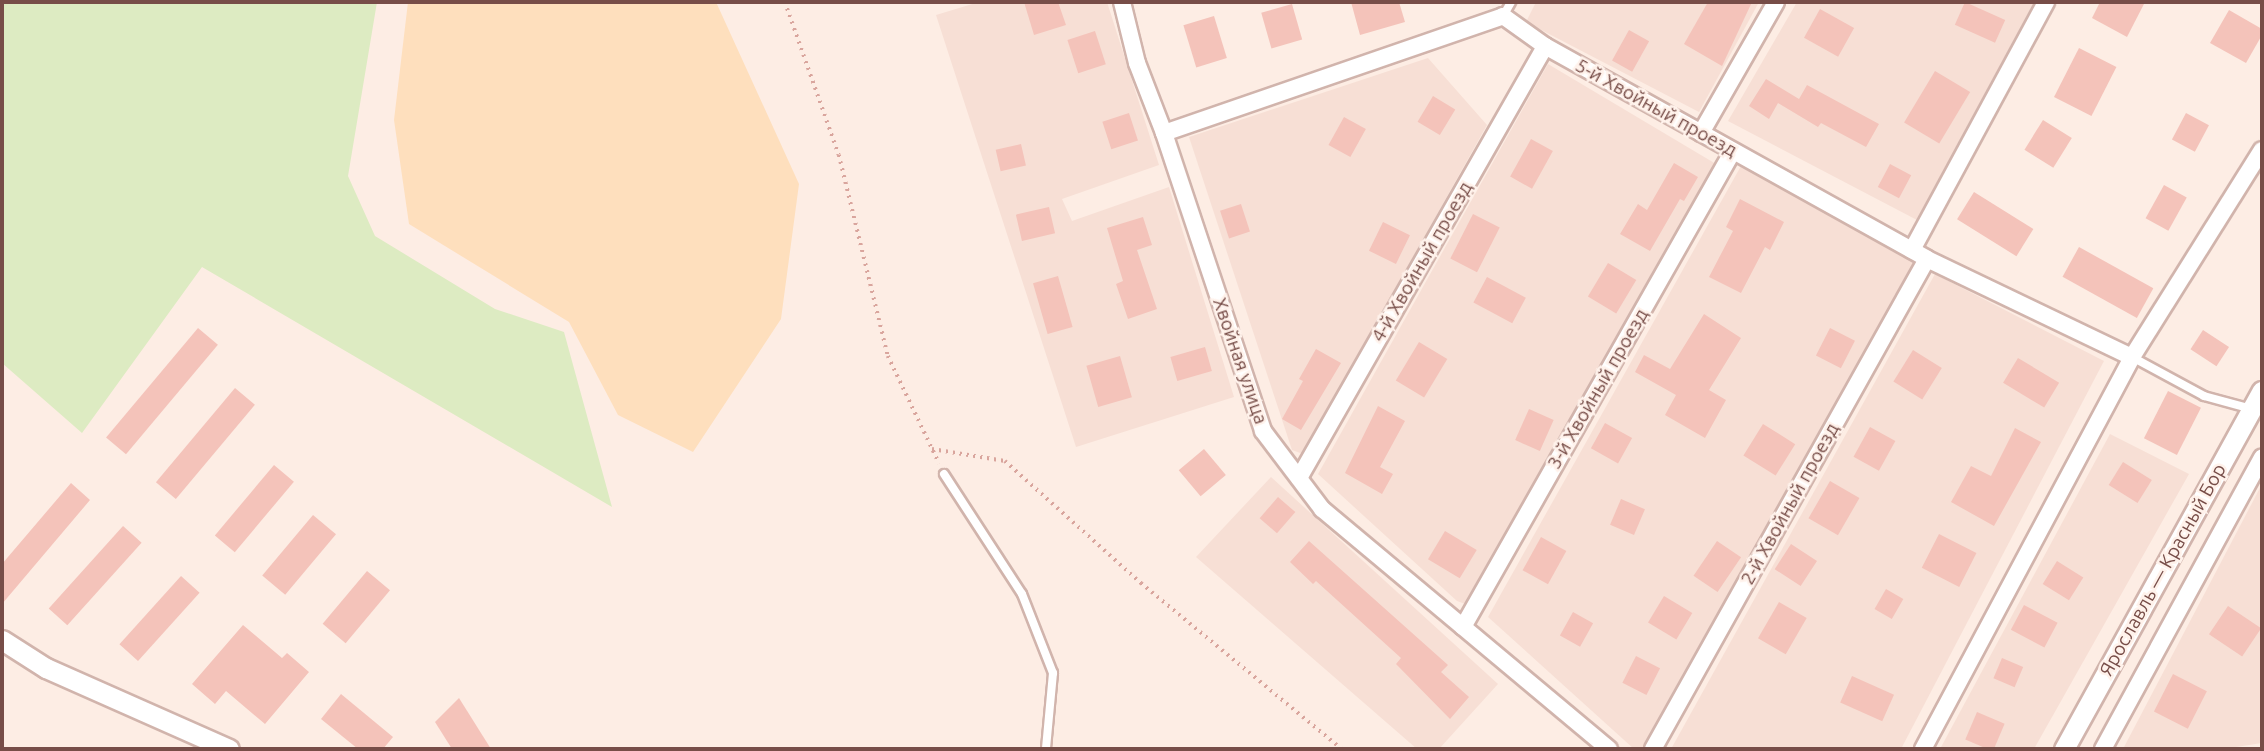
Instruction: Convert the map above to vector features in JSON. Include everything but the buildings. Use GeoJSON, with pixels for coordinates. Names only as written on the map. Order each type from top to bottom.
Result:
{"type":"FeatureCollection","features":[{"type":"Feature","properties":{"kind":"street","name":"Хвойная улица"},"geometry":{"type":"LineString","coordinates":[[1122,2],[1137,63],[1164,134],[1263,431],[1322,509],[1609,749]]}},
{"type":"Feature","properties":{"kind":"street"},"geometry":{"type":"LineString","coordinates":[[1701,133],[1776,2]]}},
{"type":"Feature","properties":{"kind":"street"},"geometry":{"type":"LineString","coordinates":[[1912,250],[2046,2]]}},
{"type":"Feature","properties":{"kind":"street","name":"5-й Хвойный проезд"},"geometry":{"type":"LineString","coordinates":[[1164,134],[1507,9],[1545,46],[1733,151],[1927,258],[2133,357]]}},
{"type":"Feature","properties":{"kind":"street","name":"4-й Хвойный проезд"},"geometry":{"type":"LineString","coordinates":[[1299,478],[1545,46]]}},
{"type":"Feature","properties":{"kind":"street"},"geometry":{"type":"LineString","coordinates":[[1923,749],[2133,357],[2262,149]]}},
{"type":"Feature","properties":{"kind":"street","name":"3-й Хвойный проезд"},"geometry":{"type":"LineString","coordinates":[[1463,627],[1733,151]]}},
{"type":"Feature","properties":{"kind":"street","name":"2-й Хвойный проезд"},"geometry":{"type":"LineString","coordinates":[[1653,749],[1927,258]]}},
{"type":"Feature","properties":{"kind":"street","name":"Ярославль — Красный Бор"},"geometry":{"type":"LineString","coordinates":[[2064,749],[2262,391]]}},
{"type":"Feature","properties":{"kind":"street"},"geometry":{"type":"LineString","coordinates":[[2103,749],[2262,457]]}},
{"type":"Feature","properties":{"kind":"street"},"geometry":{"type":"LineString","coordinates":[[2,640],[46,668],[229,749]]}},
{"type":"Feature","properties":{"kind":"lane"},"geometry":{"type":"LineString","coordinates":[[2133,357],[2204,396],[2252,409]]}},
{"type":"Feature","properties":{"kind":"lane"},"geometry":{"type":"LineString","coordinates":[[944,474],[1022,594],[1053,673],[1045,749]]}},
{"type":"Feature","properties":{"kind":"path"},"geometry":{"type":"LineString","coordinates":[[785,2],[839,155],[888,356],[944,474]]}},
{"type":"Feature","properties":{"kind":"path"},"geometry":{"type":"LineString","coordinates":[[932,449],[1005,461],[1141,583],[1342,749]]}},
{"type":"Feature","properties":{"kind":"shaded area"},"geometry":{"type":"Polygon","coordinates":[[[979,2],[1107,2],[1159,165],[1062,199],[1072,221],[1169,187],[1234,397],[1076,447],[936,15],[979,2]]]}},
{"type":"Feature","properties":{"kind":"shaded area"},"geometry":{"type":"Polygon","coordinates":[[[1536,2],[1759,2],[1699,112],[1526,22],[1536,2]]]}},
{"type":"Feature","properties":{"kind":"shaded area"},"geometry":{"type":"Polygon","coordinates":[[[1797,2],[2035,2],[1917,220],[1728,121],[1797,2]]]}},
{"type":"Feature","properties":{"kind":"shaded area"},"geometry":{"type":"Polygon","coordinates":[[[1428,58],[1487,125],[1303,454],[1292,450],[1189,137],[1428,58]]]}},
{"type":"Feature","properties":{"kind":"shaded area"},"geometry":{"type":"Polygon","coordinates":[[[1548,64],[1716,164],[1468,605],[1457,601],[1318,474],[1548,64]]]}},
{"type":"Feature","properties":{"kind":"shaded area"},"geometry":{"type":"Polygon","coordinates":[[[1741,166],[1917,260],[1643,749],[1634,749],[1488,617],[1741,166]]]}},
{"type":"Feature","properties":{"kind":"shaded area"},"geometry":{"type":"Polygon","coordinates":[[[1935,274],[2104,361],[1901,749],[1671,749],[1935,274]]]}},
{"type":"Feature","properties":{"kind":"shaded area"},"geometry":{"type":"Polygon","coordinates":[[[2110,434],[2189,474],[2034,749],[1940,749],[2110,434]]]}},
{"type":"Feature","properties":{"kind":"shaded area"},"geometry":{"type":"Polygon","coordinates":[[[1271,477],[1498,684],[1439,749],[1417,749],[1196,557],[1271,477]]]}},
{"type":"Feature","properties":{"kind":"shaded area"},"geometry":{"type":"Polygon","coordinates":[[[2262,484],[2262,743],[2223,749],[2123,749],[2262,484]]]}},
{"type":"Feature","properties":{"kind":"green space"},"geometry":{"type":"Polygon","coordinates":[[[2,2],[377,2],[348,176],[375,236],[495,309],[564,332],[612,507],[202,267],[82,433],[2,363],[2,2]]]}},
{"type":"Feature","properties":{"kind":"sand"},"geometry":{"type":"Polygon","coordinates":[[[408,2],[716,2],[799,184],[781,319],[693,452],[618,415],[569,322],[409,224],[394,120],[408,2]]]}}]}
